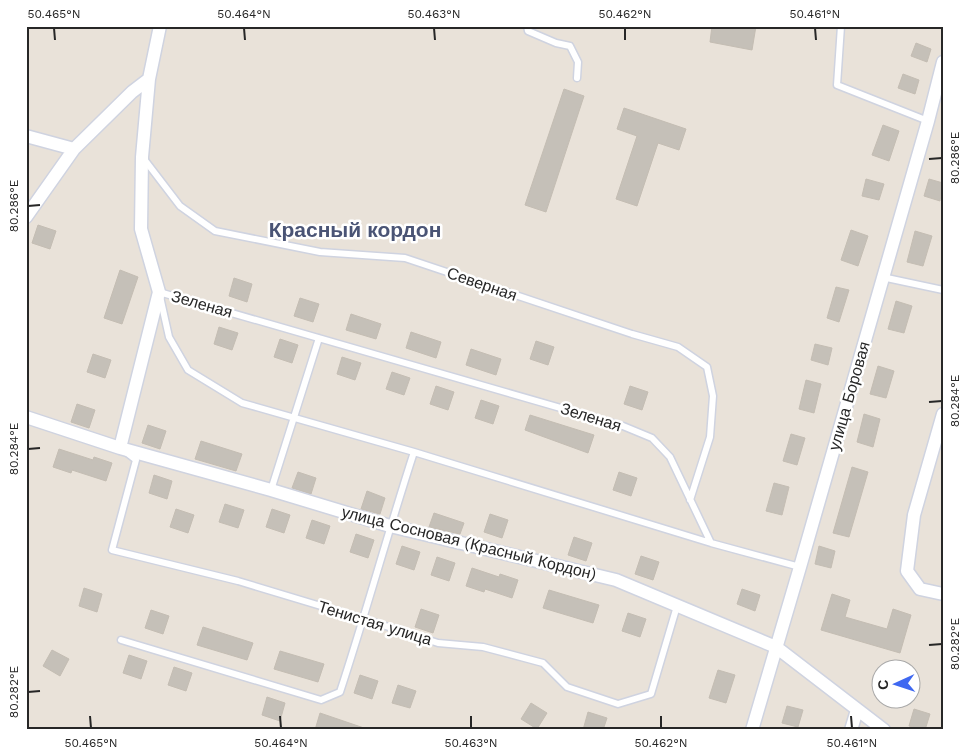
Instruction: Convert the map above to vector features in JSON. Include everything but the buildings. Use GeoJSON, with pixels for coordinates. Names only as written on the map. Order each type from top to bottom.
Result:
{"type":"FeatureCollection","features":[{"type":"Feature","properties":{"kind":"street"},"geometry":{"type":"LineString","coordinates":[[120,448],[159,292],[141,229],[142,157],[148,80],[160,26]]}},
{"type":"Feature","properties":{"kind":"street","name":"улица Боровая"},"geometry":{"type":"LineString","coordinates":[[752,730],[882,277],[928,121],[939,93],[943,62]]}},
{"type":"Feature","properties":{"kind":"street"},"geometry":{"type":"LineString","coordinates":[[26,217],[74,149],[132,92],[148,80]]}},
{"type":"Feature","properties":{"kind":"street"},"geometry":{"type":"LineString","coordinates":[[26,136],[74,149]]}},
{"type":"Feature","properties":{"kind":"street"},"geometry":{"type":"LineString","coordinates":[[943,414],[914,515],[907,571],[920,589],[943,594]]}},
{"type":"Feature","properties":{"kind":"street","name":"улица Сосновая (Красный Кордон)"},"geometry":{"type":"LineString","coordinates":[[26,417],[120,448],[271,490],[390,526],[616,580],[776,647],[884,730]]}},
{"type":"Feature","properties":{"kind":"street"},"geometry":{"type":"LineString","coordinates":[[851,730],[857,710]]}},
{"type":"Feature","properties":{"kind":"lane"},"geometry":{"type":"LineString","coordinates":[[527,26],[528,31],[556,43],[570,46],[578,62],[577,78]]}},
{"type":"Feature","properties":{"kind":"lane"},"geometry":{"type":"LineString","coordinates":[[841,26],[837,85],[928,121]]}},
{"type":"Feature","properties":{"kind":"lane","name":"Северная"},"geometry":{"type":"LineString","coordinates":[[142,157],[180,206],[215,231],[320,252],[405,258],[632,334],[678,347],[707,367],[712,396],[710,437],[690,500]]}},
{"type":"Feature","properties":{"kind":"lane"},"geometry":{"type":"LineString","coordinates":[[882,277],[943,290]]}},
{"type":"Feature","properties":{"kind":"lane","name":"Зеленая"},"geometry":{"type":"LineString","coordinates":[[712,543],[670,457],[652,438],[622,426],[159,292],[170,338],[188,370],[242,403],[414,452],[712,543],[800,567]]}},
{"type":"Feature","properties":{"kind":"lane"},"geometry":{"type":"LineString","coordinates":[[271,490],[319,338]]}},
{"type":"Feature","properties":{"kind":"lane","name":"Тенистая улица"},"geometry":{"type":"LineString","coordinates":[[120,448],[136,460],[112,550],[238,582],[438,643],[483,647],[543,663],[567,687],[618,704],[651,694],[677,606]]}},
{"type":"Feature","properties":{"kind":"lane"},"geometry":{"type":"LineString","coordinates":[[121,640],[320,700],[340,692],[414,452]]}},
{"type":"Feature","properties":{"kind":"district","name":"Красный кордон"},"geometry":{"type":"Point","coordinates":[355,229]}}]}
